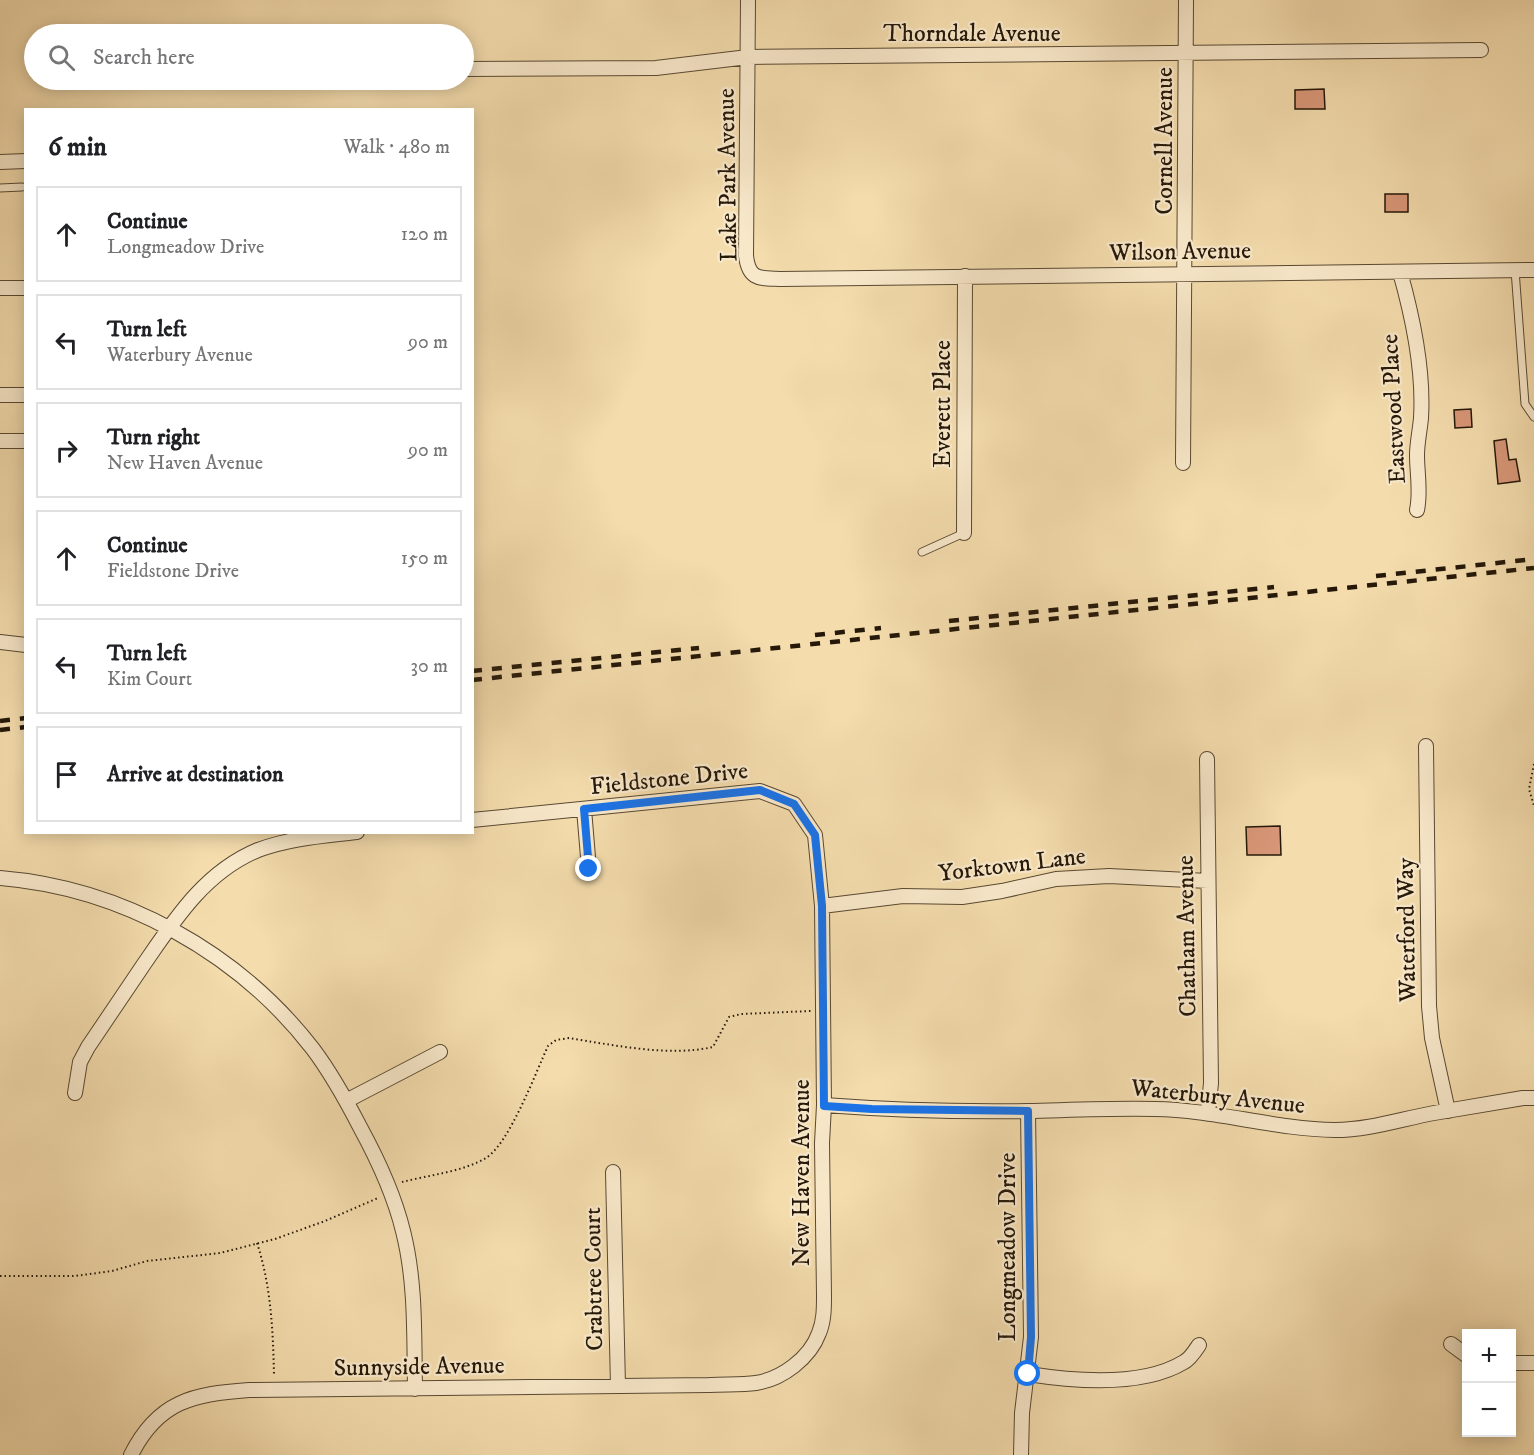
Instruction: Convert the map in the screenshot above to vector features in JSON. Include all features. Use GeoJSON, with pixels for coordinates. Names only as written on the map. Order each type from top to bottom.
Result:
{"type":"FeatureCollection","features":[{"type":"Feature","properties":{"kind":"street","name":"Lake Park Avenue"},"geometry":{"type":"LineString","coordinates":[[748,0],[747,267],[758,278],[825,278]]}},
{"type":"Feature","properties":{"kind":"street","name":"Cornell Avenue"},"geometry":{"type":"LineString","coordinates":[[1184,462],[1186,0]]}},
{"type":"Feature","properties":{"kind":"street","name":"Thorndale Avenue"},"geometry":{"type":"LineString","coordinates":[[474,69],[656,68],[748,57],[1481,50]]}},
{"type":"Feature","properties":{"kind":"street"},"geometry":{"type":"LineString","coordinates":[[0,162],[24,161]]}},
{"type":"Feature","properties":{"kind":"street","name":"Wilson Avenue"},"geometry":{"type":"LineString","coordinates":[[825,278],[1534,270]]}},
{"type":"Feature","properties":{"kind":"street","name":"Eastwood Place"},"geometry":{"type":"LineString","coordinates":[[1400,272],[1408,298],[1419,362],[1421,417],[1417,454],[1420,496],[1417,510]]}},
{"type":"Feature","properties":{"kind":"street","name":"Everett Place"},"geometry":{"type":"LineString","coordinates":[[964,276],[964,532]]}},
{"type":"Feature","properties":{"kind":"street"},"geometry":{"type":"LineString","coordinates":[[0,288],[24,288]]}},
{"type":"Feature","properties":{"kind":"street"},"geometry":{"type":"LineString","coordinates":[[0,394],[24,395]]}},
{"type":"Feature","properties":{"kind":"street"},"geometry":{"type":"LineString","coordinates":[[0,441],[24,441]]}},
{"type":"Feature","properties":{"kind":"street"},"geometry":{"type":"LineString","coordinates":[[0,642],[24,645]]}},
{"type":"Feature","properties":{"kind":"street","name":"Waterford Way"},"geometry":{"type":"LineString","coordinates":[[1426,746],[1429,1006],[1432,1038],[1448,1111]]}},
{"type":"Feature","properties":{"kind":"street","name":"Chatham Avenue"},"geometry":{"type":"LineString","coordinates":[[1207,759],[1211,1083],[1208,1113]]}},
{"type":"Feature","properties":{"kind":"street","name":"Fieldstone Drive"},"geometry":{"type":"LineString","coordinates":[[474,820],[760,790],[794,804],[815,835],[822,906]]}},
{"type":"Feature","properties":{"kind":"street"},"geometry":{"type":"LineString","coordinates":[[584,809],[589,869]]}},
{"type":"Feature","properties":{"kind":"street"},"geometry":{"type":"LineString","coordinates":[[75,1093],[80,1062],[88,1047],[169,927],[196,892],[241,858],[279,843],[343,834]]}},
{"type":"Feature","properties":{"kind":"street","name":"Yorktown Lane"},"geometry":{"type":"LineString","coordinates":[[822,906],[903,896],[962,897],[1056,879],[1109,876],[1208,881]]}},
{"type":"Feature","properties":{"kind":"street"},"geometry":{"type":"LineString","coordinates":[[0,878],[62,888],[100,898],[169,927],[222,961],[271,1002],[314,1050],[374,1152],[391,1192],[404,1232],[413,1298],[416,1389]]}},
{"type":"Feature","properties":{"kind":"street","name":"New Haven Avenue"},"geometry":{"type":"LineString","coordinates":[[734,1384],[756,1383],[771,1379],[794,1366],[812,1346],[823,1317],[822,906]]}},
{"type":"Feature","properties":{"kind":"street"},"geometry":{"type":"LineString","coordinates":[[346,1101],[440,1052]]}},
{"type":"Feature","properties":{"kind":"street","name":"Waterbury Avenue"},"geometry":{"type":"LineString","coordinates":[[824,1106],[872,1109],[1028,1111],[1068,1108],[1158,1109],[1208,1113],[1262,1124],[1336,1130],[1362,1128],[1448,1111],[1534,1098]]}},
{"type":"Feature","properties":{"kind":"street","name":"Longmeadow Drive"},"geometry":{"type":"LineString","coordinates":[[1021,1455],[1022,1413],[1031,1337],[1028,1111]]}},
{"type":"Feature","properties":{"kind":"street","name":"Crabtree Court"},"geometry":{"type":"LineString","coordinates":[[613,1172],[618,1386]]}},
{"type":"Feature","properties":{"kind":"street"},"geometry":{"type":"LineString","coordinates":[[1451,1344],[1462,1352]]}},
{"type":"Feature","properties":{"kind":"street"},"geometry":{"type":"LineString","coordinates":[[1028,1374],[1086,1380],[1124,1379],[1165,1371],[1186,1361],[1199,1345]]}},
{"type":"Feature","properties":{"kind":"street"},"geometry":{"type":"LineString","coordinates":[[1516,1364],[1534,1363]]}},
{"type":"Feature","properties":{"kind":"street","name":"Sunnyside Avenue"},"geometry":{"type":"LineString","coordinates":[[131,1455],[151,1425],[168,1410],[208,1393],[274,1390],[734,1384]]}},
{"type":"Feature","properties":{"kind":"lane"},"geometry":{"type":"LineString","coordinates":[[0,188],[22,187]]}},
{"type":"Feature","properties":{"kind":"lane"},"geometry":{"type":"LineString","coordinates":[[1515,270],[1525,404],[1534,417]]}},
{"type":"Feature","properties":{"kind":"lane"},"geometry":{"type":"LineString","coordinates":[[922,552],[964,532]]}},
{"type":"Feature","properties":{"kind":"path"},"geometry":{"type":"LineString","coordinates":[[1534,764],[1529,789],[1534,806]]}},
{"type":"Feature","properties":{"kind":"path"},"geometry":{"type":"LineString","coordinates":[[0,1276],[75,1276],[147,1261],[220,1253],[325,1221],[391,1192],[398,1183],[464,1167],[487,1158],[512,1123],[548,1046],[556,1041],[569,1038],[660,1050],[696,1050],[712,1047],[729,1017],[751,1013],[823,1011]]}},
{"type":"Feature","properties":{"kind":"path"},"geometry":{"type":"LineString","coordinates":[[257,1243],[265,1268],[270,1304],[274,1390]]}},
{"type":"Feature","properties":{"kind":"building"},"geometry":{"type":"Polygon","coordinates":[[[1324,89],[1325,109],[1295,109],[1295,90],[1324,89]]]}},
{"type":"Feature","properties":{"kind":"building"},"geometry":{"type":"Polygon","coordinates":[[[1385,194],[1408,194],[1408,212],[1385,212],[1385,194]]]}},
{"type":"Feature","properties":{"kind":"building"},"geometry":{"type":"Polygon","coordinates":[[[1471,409],[1472,427],[1455,428],[1454,410],[1471,409]]]}},
{"type":"Feature","properties":{"kind":"building"},"geometry":{"type":"Polygon","coordinates":[[[1506,439],[1509,460],[1516,459],[1520,481],[1498,484],[1494,441],[1506,439]]]}},
{"type":"Feature","properties":{"kind":"building"},"geometry":{"type":"Polygon","coordinates":[[[1280,826],[1281,855],[1247,855],[1246,827],[1280,826]]]}},
{"type":"Feature","properties":{"kind":"railway"},"geometry":{"type":"LineString","coordinates":[[1376,576],[1534,559]]}},
{"type":"Feature","properties":{"kind":"railway"},"geometry":{"type":"LineString","coordinates":[[474,680],[1534,568]]}},
{"type":"Feature","properties":{"kind":"railway"},"geometry":{"type":"LineString","coordinates":[[949,621],[1274,587]]}},
{"type":"Feature","properties":{"kind":"railway"},"geometry":{"type":"LineString","coordinates":[[815,635],[881,628]]}},
{"type":"Feature","properties":{"kind":"railway"},"geometry":{"type":"LineString","coordinates":[[474,671],[699,648]]}},
{"type":"Feature","properties":{"kind":"railway"},"geometry":{"type":"LineString","coordinates":[[0,721],[24,718]]}},
{"type":"Feature","properties":{"kind":"railway"},"geometry":{"type":"LineString","coordinates":[[0,730],[24,727]]}},
{"type":"Feature","properties":{"kind":"route"},"geometry":{"type":"LineString","coordinates":[[589,869],[584,809],[760,790],[794,804],[815,835],[822,906],[824,1106],[872,1109],[1028,1111],[1031,1337],[1028,1374]]}}]}
